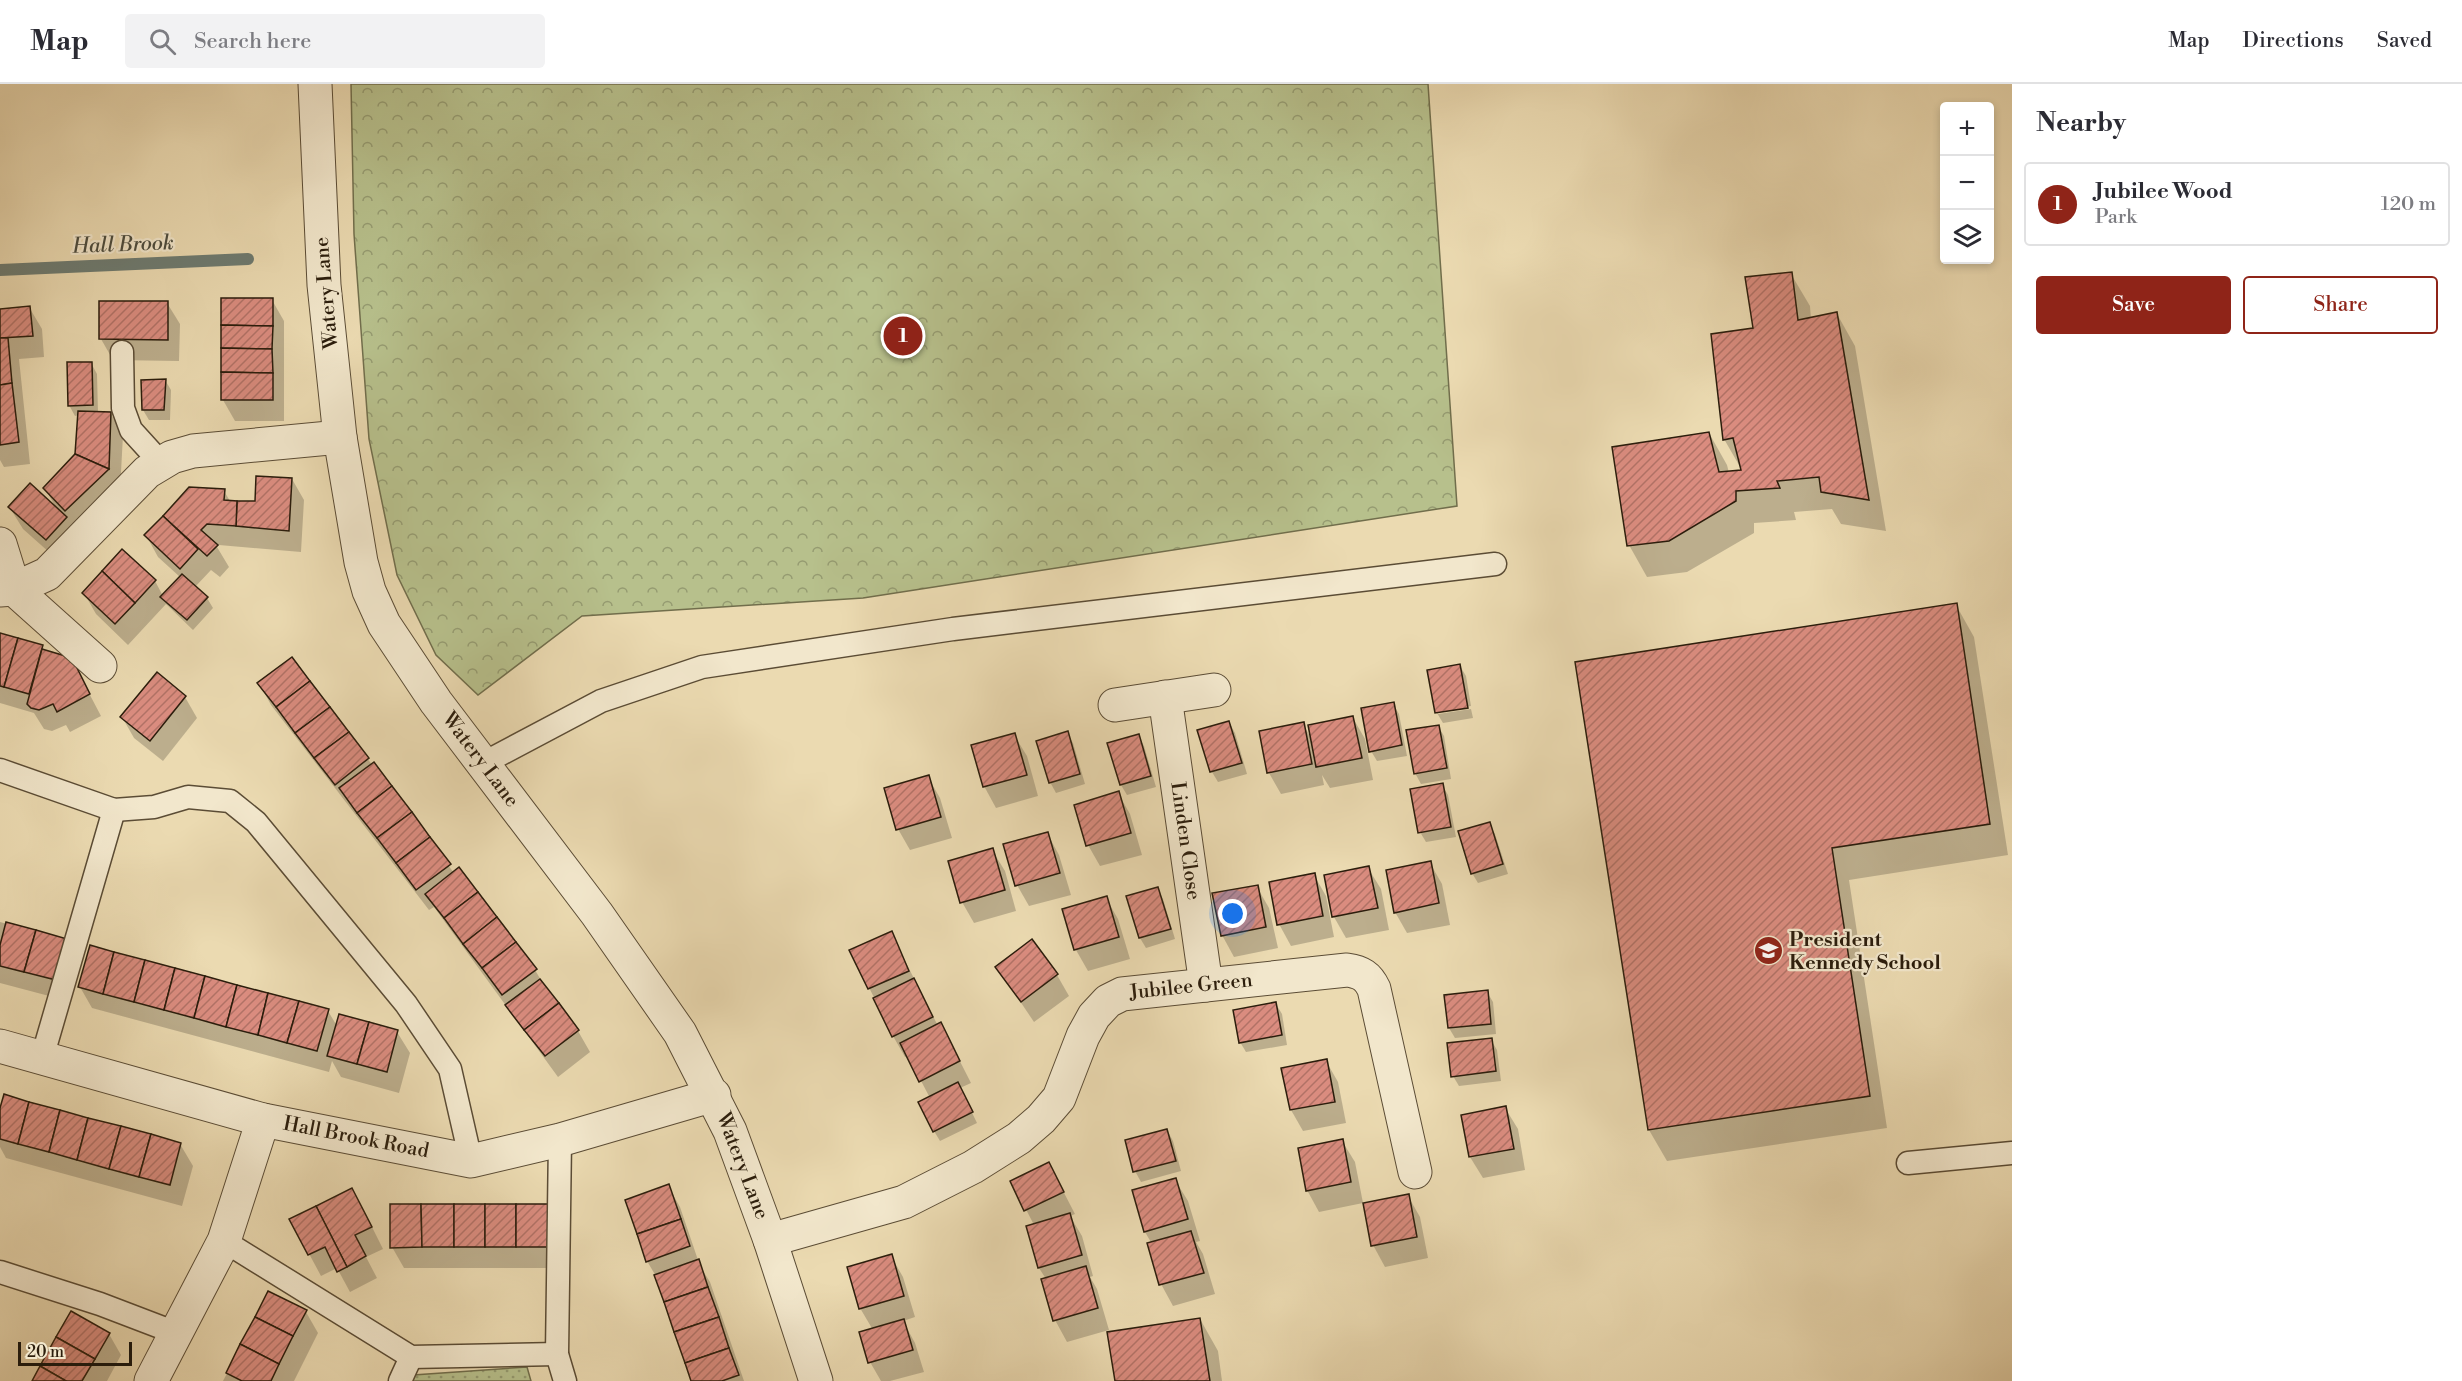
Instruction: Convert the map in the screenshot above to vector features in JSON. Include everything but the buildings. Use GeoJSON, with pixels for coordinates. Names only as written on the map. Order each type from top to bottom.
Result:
{"type":"FeatureCollection","features":[{"type":"Feature","properties":{"kind":"street","name":"Watery Lane"},"geometry":{"type":"LineString","coordinates":[[315,84],[324,285],[340,437],[361,562],[369,591],[390,633],[436,702],[597,914],[680,1033],[714,1095],[730,1131],[770,1240],[816,1381]]}},
{"type":"Feature","properties":{"kind":"street"},"geometry":{"type":"LineString","coordinates":[[7,589],[47,573],[147,471],[172,457],[192,451],[340,437]]}},
{"type":"Feature","properties":{"kind":"street"},"geometry":{"type":"LineString","coordinates":[[0,544],[7,589],[100,666]]}},
{"type":"Feature","properties":{"kind":"street"},"geometry":{"type":"LineString","coordinates":[[1115,705],[1214,690]]}},
{"type":"Feature","properties":{"kind":"street","name":"Linden Close"},"geometry":{"type":"LineString","coordinates":[[1165,697],[1206,985]]}},
{"type":"Feature","properties":{"kind":"street","name":"Jubilee Green"},"geometry":{"type":"LineString","coordinates":[[770,1240],[903,1202],[973,1167],[1019,1138],[1041,1119],[1059,1098],[1083,1036],[1095,1016],[1108,1001],[1122,994],[1347,970],[1359,972],[1369,979],[1374,989],[1415,1172]]}},
{"type":"Feature","properties":{"kind":"street","name":"Hall Brook Road"},"geometry":{"type":"LineString","coordinates":[[0,1046],[263,1120],[471,1161],[560,1140],[714,1095]]}},
{"type":"Feature","properties":{"kind":"street"},"geometry":{"type":"LineString","coordinates":[[151,1381],[224,1240],[263,1120]]}},
{"type":"Feature","properties":{"kind":"lane"},"geometry":{"type":"LineString","coordinates":[[122,352],[123,408],[131,430],[161,463]]}},
{"type":"Feature","properties":{"kind":"lane"},"geometry":{"type":"LineString","coordinates":[[482,764],[601,700],[702,667],[953,629],[1495,564]]}},
{"type":"Feature","properties":{"kind":"lane"},"geometry":{"type":"LineString","coordinates":[[0,770],[114,810],[154,807],[188,797],[230,801],[256,822],[406,1004],[450,1069],[471,1161]]}},
{"type":"Feature","properties":{"kind":"lane"},"geometry":{"type":"LineString","coordinates":[[42,1058],[114,810]]}},
{"type":"Feature","properties":{"kind":"lane"},"geometry":{"type":"LineString","coordinates":[[560,1140],[557,1354],[564,1381]]}},
{"type":"Feature","properties":{"kind":"lane"},"geometry":{"type":"LineString","coordinates":[[1908,1163],[2012,1153]]}},
{"type":"Feature","properties":{"kind":"lane"},"geometry":{"type":"LineString","coordinates":[[224,1240],[411,1357],[557,1354]]}},
{"type":"Feature","properties":{"kind":"lane"},"geometry":{"type":"LineString","coordinates":[[0,1272],[100,1304],[176,1333]]}},
{"type":"Feature","properties":{"kind":"lane"},"geometry":{"type":"LineString","coordinates":[[400,1381],[411,1357]]}},
{"type":"Feature","properties":{"kind":"green space"},"geometry":{"type":"Polygon","coordinates":[[[351,84],[1428,84],[1457,506],[863,598],[582,616],[478,695],[436,655],[397,575],[369,439],[354,234],[351,84]]]}},
{"type":"Feature","properties":{"kind":"green space"},"geometry":{"type":"Polygon","coordinates":[[[527,1367],[531,1381],[397,1381],[399,1376],[527,1367]]]}},
{"type":"Feature","properties":{"kind":"waterway","name":"Hall Brook"},"geometry":{"type":"LineString","coordinates":[[0,270],[248,259]]}},
{"type":"Feature","properties":{"kind":"place","name":"Jubilee Wood"},"geometry":{"type":"Point","coordinates":[903,336]}},
{"type":"Feature","properties":{"kind":"place","name":"President Kennedy School"},"geometry":{"type":"Point","coordinates":[1768,951]}}]}
